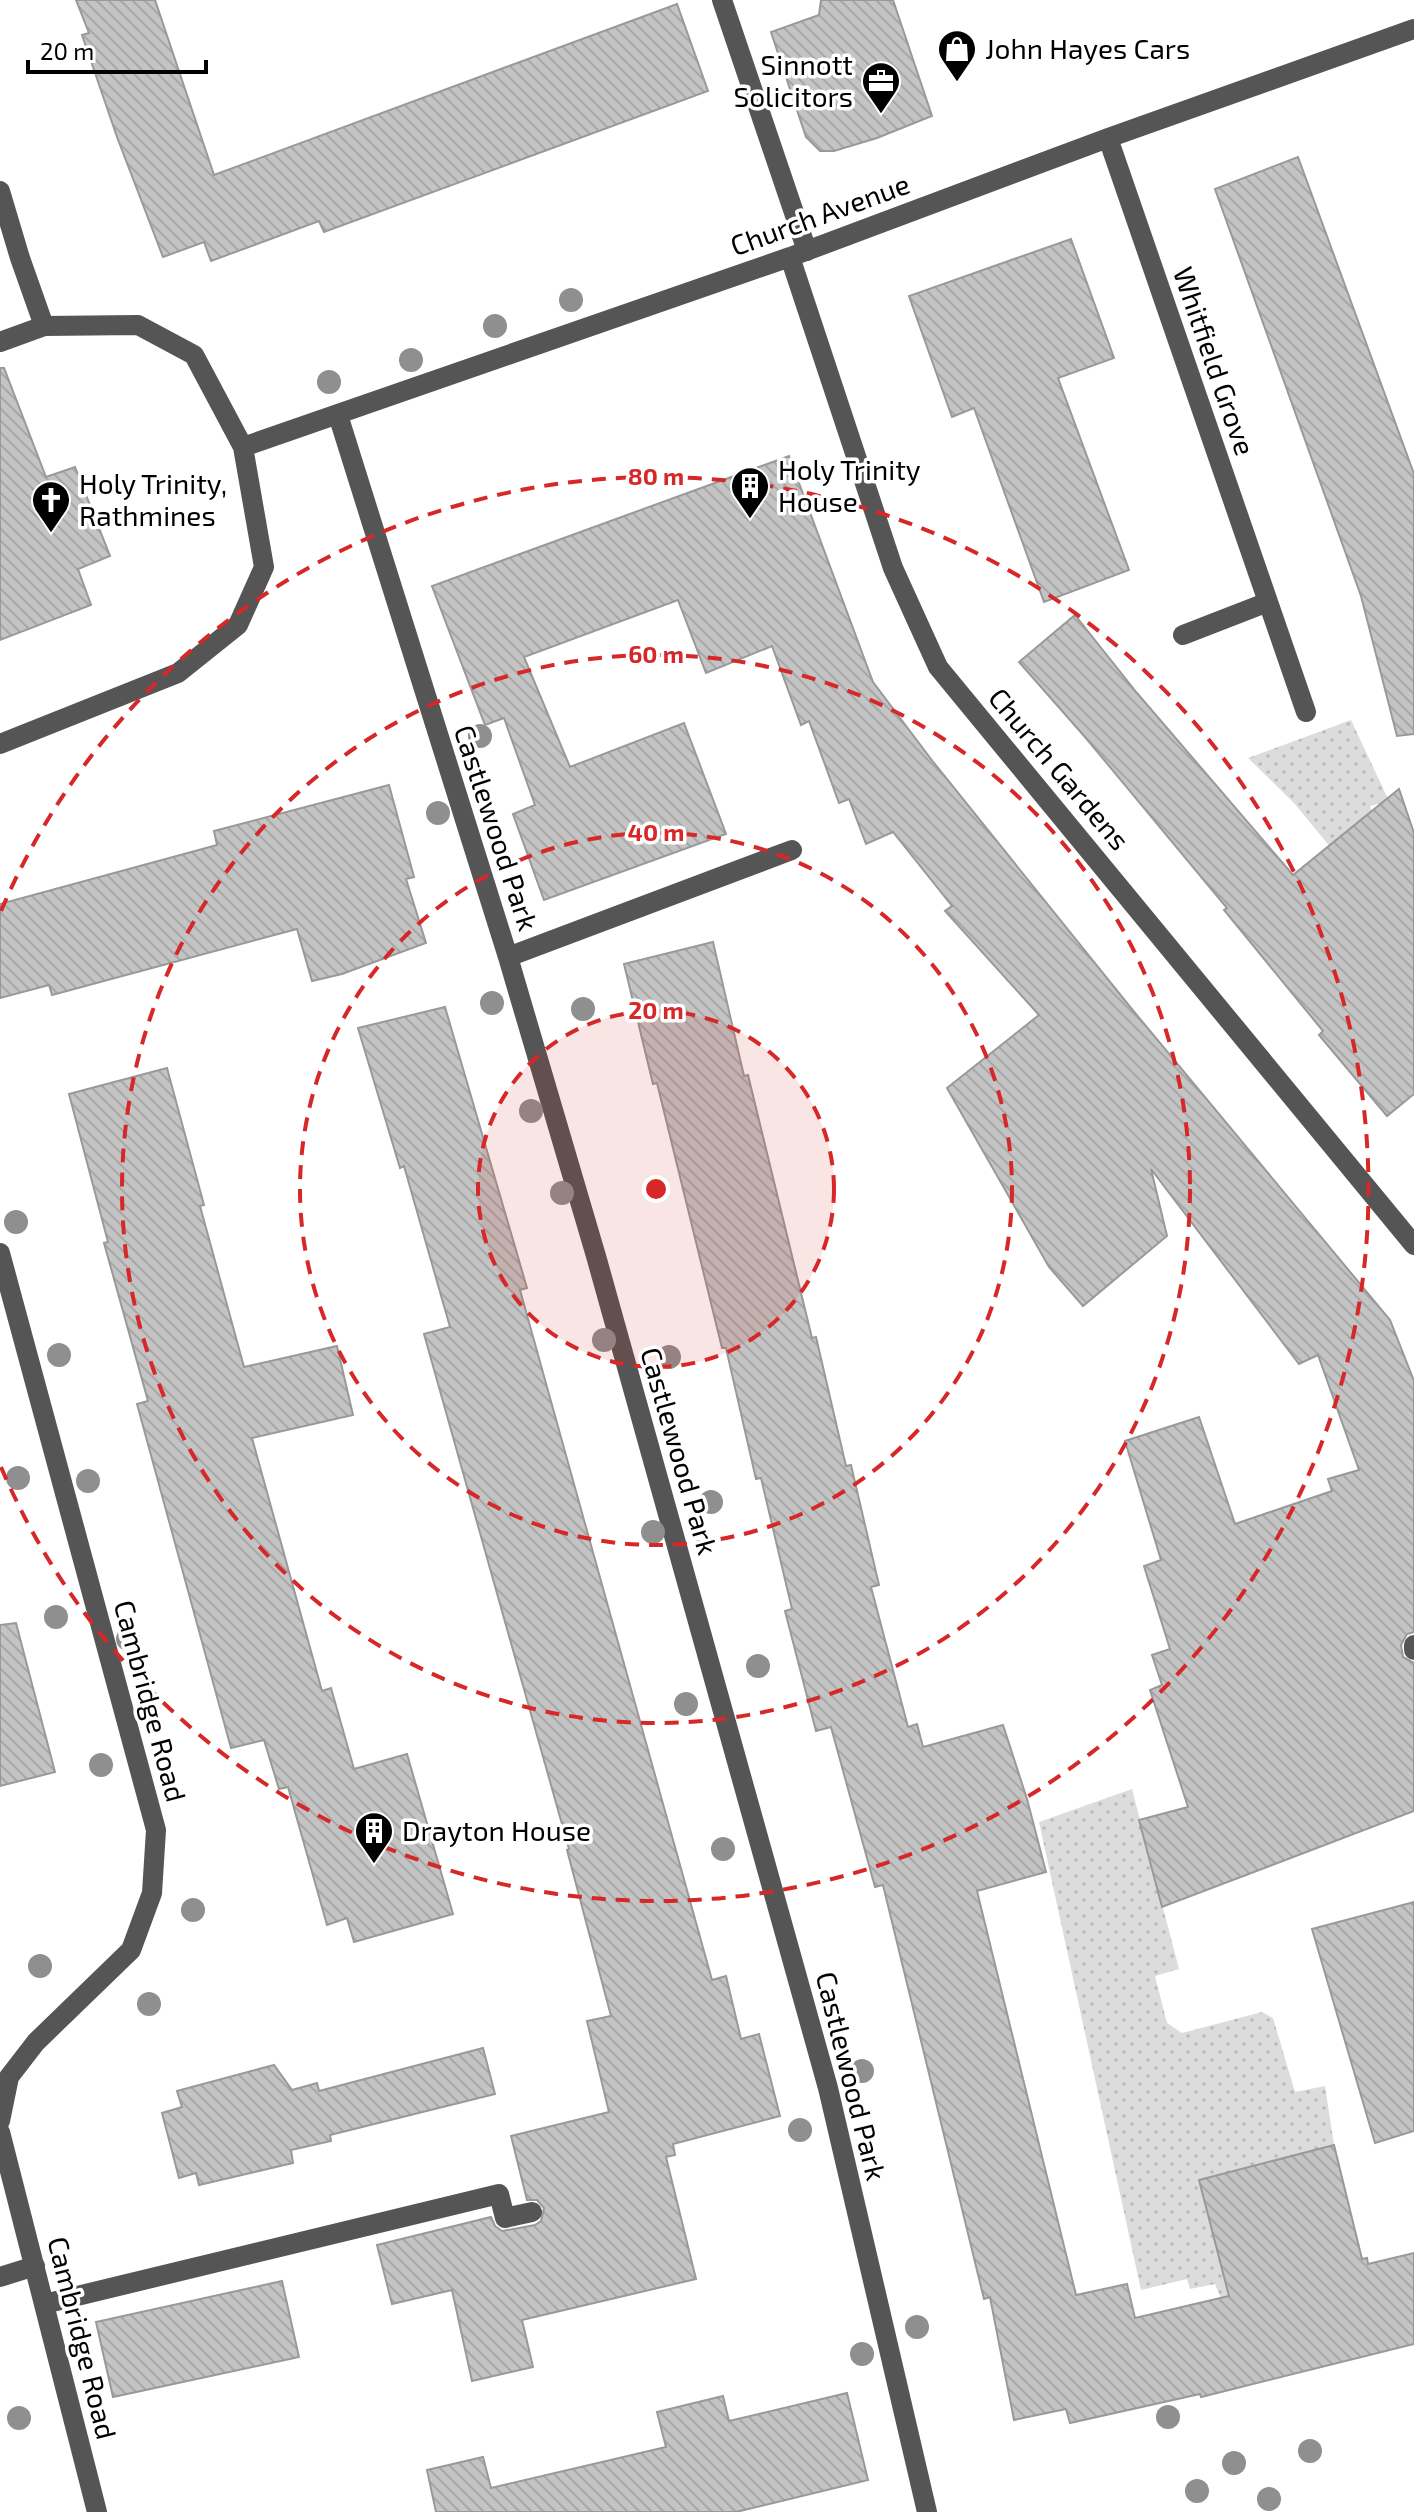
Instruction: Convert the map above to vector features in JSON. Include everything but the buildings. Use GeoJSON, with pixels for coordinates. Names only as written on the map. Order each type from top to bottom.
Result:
{"type":"FeatureCollection","features":[{"type":"Feature","properties":{"kind":"street","name":"Church Gardens"},"geometry":{"type":"LineString","coordinates":[[722,0],[893,568],[938,667],[1414,1245]]}},
{"type":"Feature","properties":{"kind":"street","name":"Church Avenue"},"geometry":{"type":"LineString","coordinates":[[243,447],[798,254],[1108,138],[1414,29]]}},
{"type":"Feature","properties":{"kind":"street","name":"Whitfield Grove"},"geometry":{"type":"LineString","coordinates":[[1108,138],[1306,712]]}},
{"type":"Feature","properties":{"kind":"street"},"geometry":{"type":"LineString","coordinates":[[0,191],[44,326]]}},
{"type":"Feature","properties":{"kind":"street"},"geometry":{"type":"LineString","coordinates":[[0,342],[44,326],[138,325],[194,355],[243,447],[264,567],[238,625],[178,673],[0,744]]}},
{"type":"Feature","properties":{"kind":"street","name":"Castlewood Park"},"geometry":{"type":"LineString","coordinates":[[338,415],[508,957],[600,1272],[828,2088],[927,2512]]}},
{"type":"Feature","properties":{"kind":"street"},"geometry":{"type":"LineString","coordinates":[[1183,635],[1268,602]]}},
{"type":"Feature","properties":{"kind":"street"},"geometry":{"type":"LineString","coordinates":[[508,957],[792,850]]}},
{"type":"Feature","properties":{"kind":"street","name":"Cambridge Road"},"geometry":{"type":"LineString","coordinates":[[0,1253],[156,1830],[152,1893],[131,1950],[36,2042],[9,2077],[0,2121]]}},
{"type":"Feature","properties":{"kind":"street","name":"Cambridge Road"},"geometry":{"type":"LineString","coordinates":[[0,2132],[97,2512]]}},
{"type":"Feature","properties":{"kind":"street"},"geometry":{"type":"LineString","coordinates":[[44,2304],[499,2194],[505,2218],[532,2212]]}},
{"type":"Feature","properties":{"kind":"street"},"geometry":{"type":"LineString","coordinates":[[0,2277],[35,2266]]}},
{"type":"Feature","properties":{"kind":"shaded area"},"geometry":{"type":"Polygon","coordinates":[[[1351,720],[1389,801],[1370,806],[1379,833],[1336,854],[1294,803],[1248,758],[1351,720]]]}},
{"type":"Feature","properties":{"kind":"shaded area"},"geometry":{"type":"Polygon","coordinates":[[[1132,1789],[1179,1969],[1155,1976],[1167,2023],[1182,2033],[1262,2012],[1273,2018],[1295,2092],[1325,2086],[1334,2145],[1199,2180],[1229,2296],[1221,2298],[1215,2284],[1190,2289],[1187,2279],[1141,2290],[1039,1822],[1132,1789]]]}},
{"type":"Feature","properties":{"kind":"place","name":"John Hayes Cars"},"geometry":{"type":"Point","coordinates":[957,83]}},
{"type":"Feature","properties":{"kind":"place","name":"Sinnott Solicitors"},"geometry":{"type":"Point","coordinates":[881,115]}},
{"type":"Feature","properties":{"kind":"place","name":"Holy Trinity House"},"geometry":{"type":"Point","coordinates":[750,520]}},
{"type":"Feature","properties":{"kind":"place","name":"Holy Trinity, Rathmines"},"geometry":{"type":"Point","coordinates":[51,534]}},
{"type":"Feature","properties":{"kind":"place","name":"Drayton House"},"geometry":{"type":"Point","coordinates":[374,1865]}}]}
